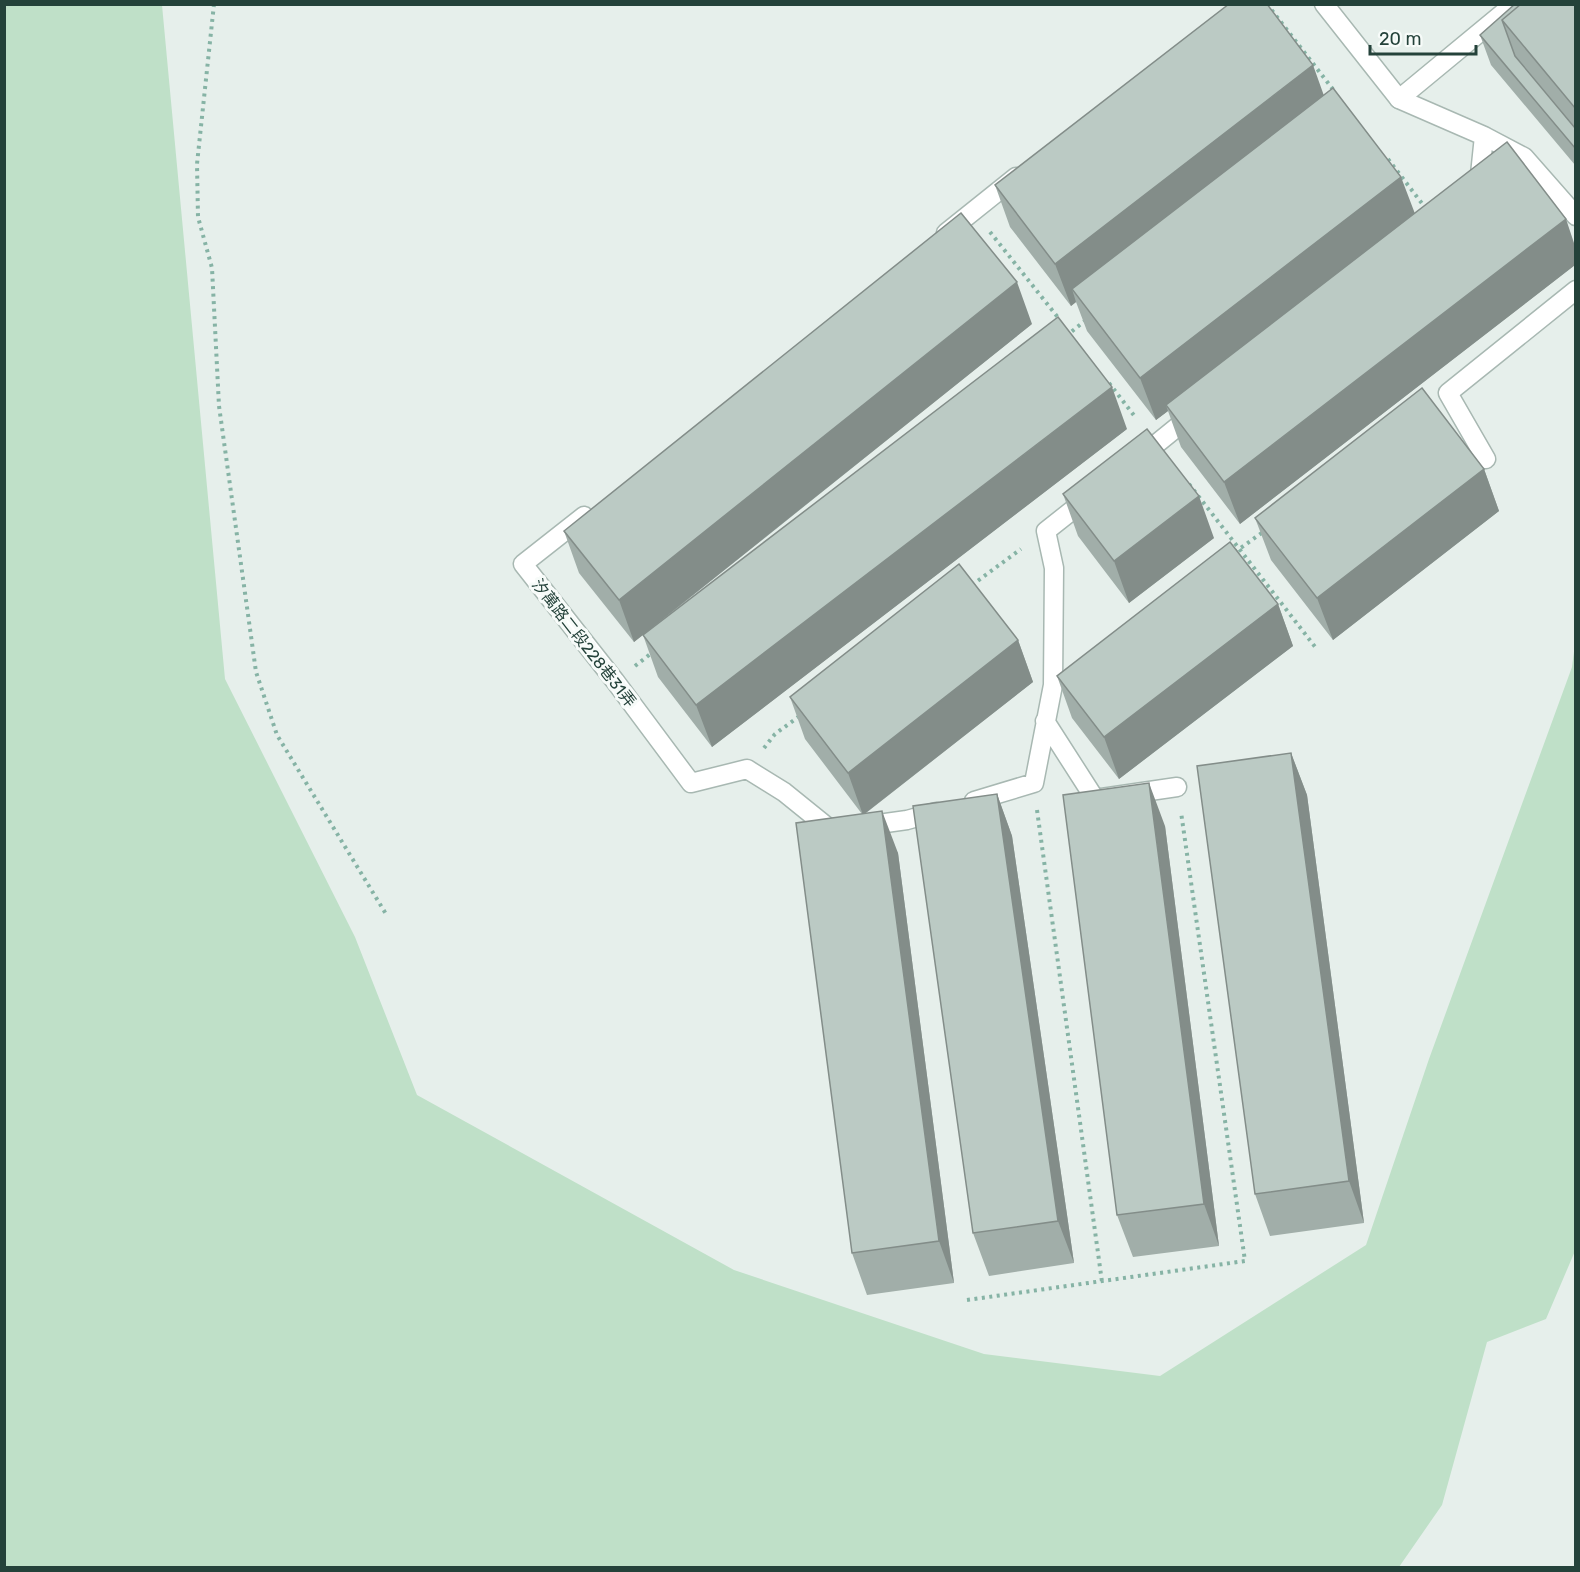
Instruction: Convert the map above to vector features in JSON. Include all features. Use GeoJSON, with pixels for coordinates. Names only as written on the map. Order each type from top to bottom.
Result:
{"type":"FeatureCollection","features":[{"type":"Feature","properties":{"kind":"street"},"geometry":{"type":"LineString","coordinates":[[1324,4],[1400,99],[1485,136],[1524,157],[1575,216]]}},
{"type":"Feature","properties":{"kind":"street"},"geometry":{"type":"LineString","coordinates":[[1400,99],[1514,4]]}},
{"type":"Feature","properties":{"kind":"street"},"geometry":{"type":"LineString","coordinates":[[1470,195],[1478,189],[1485,136]]}},
{"type":"Feature","properties":{"kind":"street"},"geometry":{"type":"LineString","coordinates":[[935,241],[1029,167]]}},
{"type":"Feature","properties":{"kind":"street"},"geometry":{"type":"LineString","coordinates":[[1486,459],[1448,393],[1575,290]]}},
{"type":"Feature","properties":{"kind":"street"},"geometry":{"type":"LineString","coordinates":[[1120,472],[1204,406]]}},
{"type":"Feature","properties":{"kind":"street"},"geometry":{"type":"LineString","coordinates":[[747,769],[784,792],[831,830],[907,820],[1034,783],[1053,686],[1054,579],[1046,531],[1102,487]]}},
{"type":"Feature","properties":{"kind":"street","name":"汐萬路二段228巷31弄"},"geometry":{"type":"LineString","coordinates":[[598,506],[523,564],[691,783],[747,769]]}},
{"type":"Feature","properties":{"kind":"street"},"geometry":{"type":"LineString","coordinates":[[1045,722],[1095,799],[1177,787]]}},
{"type":"Feature","properties":{"kind":"path"},"geometry":{"type":"LineString","coordinates":[[214,4],[197,164],[198,217],[212,267],[219,406],[256,672],[277,735],[386,914]]}},
{"type":"Feature","properties":{"kind":"path"},"geometry":{"type":"LineString","coordinates":[[1267,4],[1336,93]]}},
{"type":"Feature","properties":{"kind":"path"},"geometry":{"type":"LineString","coordinates":[[1386,157],[1430,213]]}},
{"type":"Feature","properties":{"kind":"path"},"geometry":{"type":"LineString","coordinates":[[973,211],[1077,343]]}},
{"type":"Feature","properties":{"kind":"path"},"geometry":{"type":"LineString","coordinates":[[1060,340],[1088,318]]}},
{"type":"Feature","properties":{"kind":"path"},"geometry":{"type":"LineString","coordinates":[[1106,380],[1136,418]]}},
{"type":"Feature","properties":{"kind":"path"},"geometry":{"type":"LineString","coordinates":[[1185,478],[1316,648]]}},
{"type":"Feature","properties":{"kind":"path"},"geometry":{"type":"LineString","coordinates":[[1231,555],[1269,527]]}},
{"type":"Feature","properties":{"kind":"path"},"geometry":{"type":"LineString","coordinates":[[964,591],[1046,531]]}},
{"type":"Feature","properties":{"kind":"path"},"geometry":{"type":"LineString","coordinates":[[615,681],[663,645]]}},
{"type":"Feature","properties":{"kind":"path"},"geometry":{"type":"LineString","coordinates":[[747,769],[775,734],[803,713]]}},
{"type":"Feature","properties":{"kind":"path"},"geometry":{"type":"LineString","coordinates":[[1034,783],[1101,1282]]}},
{"type":"Feature","properties":{"kind":"path"},"geometry":{"type":"LineString","coordinates":[[968,1300],[1245,1261],[1177,787]]}},
{"type":"Feature","properties":{"kind":"green space"},"geometry":{"type":"Polygon","coordinates":[[[5,4],[162,5],[225,679],[355,937],[417,1095],[734,1270],[984,1354],[1160,1376],[1366,1245],[1429,1059],[1572,667],[1575,644],[1575,1251],[1546,1319],[1487,1342],[1442,1505],[1399,1567],[5,1567],[5,4]]]}},
{"type":"Feature","properties":{"kind":"building"},"geometry":{"type":"Polygon","coordinates":[[[1229,4],[1267,4],[1313,65],[1055,264],[995,185],[1229,4]]]}},
{"type":"Feature","properties":{"kind":"building"},"geometry":{"type":"Polygon","coordinates":[[[1515,4],[1521,4],[1502,20],[1515,56],[1575,128],[1575,148],[1480,35],[1515,4]]]}},
{"type":"Feature","properties":{"kind":"building"},"geometry":{"type":"Polygon","coordinates":[[[1521,4],[1575,4],[1575,108],[1502,20],[1521,4]]]}},
{"type":"Feature","properties":{"kind":"building"},"geometry":{"type":"Polygon","coordinates":[[[1333,88],[1401,177],[1140,378],[1072,289],[1333,88]]]}},
{"type":"Feature","properties":{"kind":"building"},"geometry":{"type":"Polygon","coordinates":[[[1507,142],[1566,219],[1224,482],[1166,405],[1507,142]]]}},
{"type":"Feature","properties":{"kind":"building"},"geometry":{"type":"Polygon","coordinates":[[[961,213],[1017,282],[619,600],[564,531],[961,213]]]}},
{"type":"Feature","properties":{"kind":"building"},"geometry":{"type":"Polygon","coordinates":[[[1058,317],[1112,387],[696,705],[643,635],[1058,317]]]}},
{"type":"Feature","properties":{"kind":"building"},"geometry":{"type":"Polygon","coordinates":[[[1422,388],[1484,469],[1317,598],[1255,518],[1422,388]]]}},
{"type":"Feature","properties":{"kind":"building"},"geometry":{"type":"Polygon","coordinates":[[[1147,429],[1199,496],[1114,561],[1063,494],[1147,429]]]}},
{"type":"Feature","properties":{"kind":"building"},"geometry":{"type":"Polygon","coordinates":[[[1230,542],[1278,604],[1104,737],[1057,676],[1230,542]]]}},
{"type":"Feature","properties":{"kind":"building"},"geometry":{"type":"Polygon","coordinates":[[[959,564],[1018,640],[848,773],[790,697],[959,564]]]}},
{"type":"Feature","properties":{"kind":"building"},"geometry":{"type":"Polygon","coordinates":[[[1291,753],[1349,1181],[1255,1194],[1197,766],[1291,753]]]}},
{"type":"Feature","properties":{"kind":"building"},"geometry":{"type":"Polygon","coordinates":[[[1149,783],[1204,1204],[1117,1215],[1063,795],[1149,783]]]}},
{"type":"Feature","properties":{"kind":"building"},"geometry":{"type":"Polygon","coordinates":[[[997,794],[1058,1221],[973,1233],[913,806],[997,794]]]}},
{"type":"Feature","properties":{"kind":"building"},"geometry":{"type":"Polygon","coordinates":[[[882,811],[939,1241],[852,1253],[796,823],[882,811]]]}}]}
